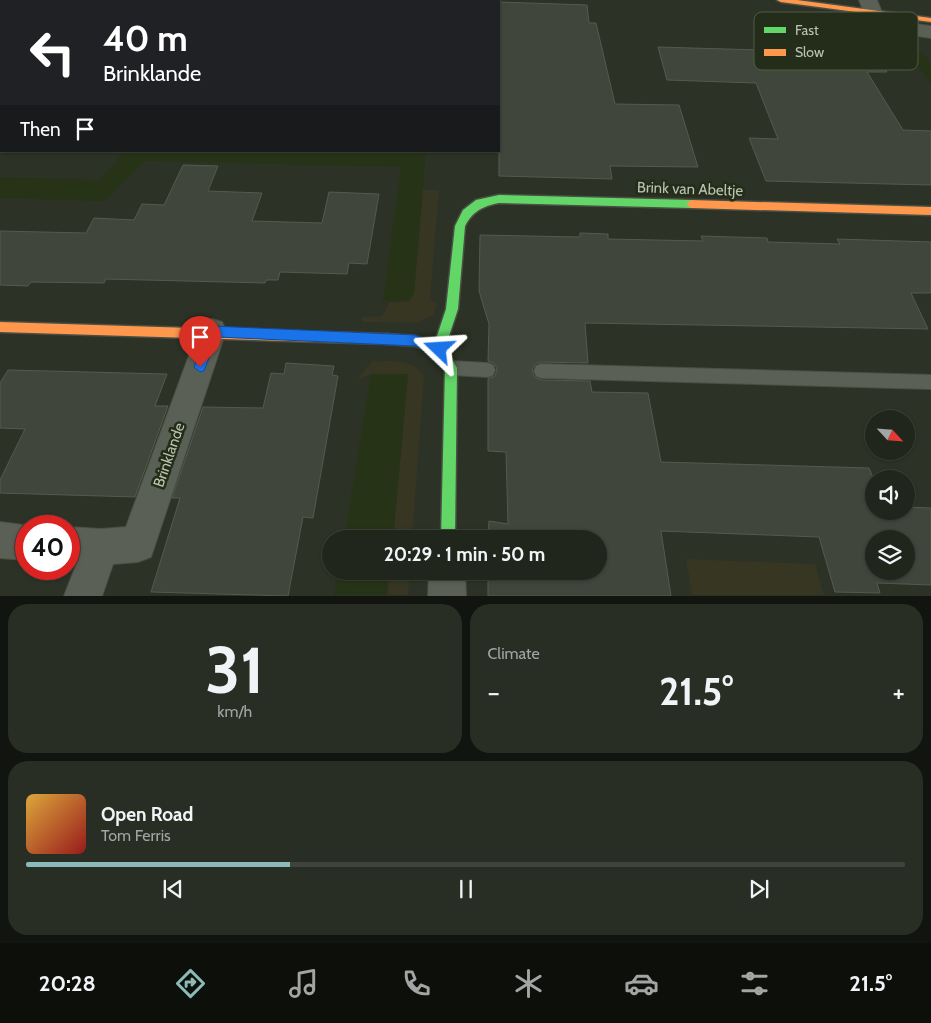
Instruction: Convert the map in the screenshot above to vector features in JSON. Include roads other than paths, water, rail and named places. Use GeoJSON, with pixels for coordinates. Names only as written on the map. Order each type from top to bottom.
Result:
{"type":"FeatureCollection","features":[{"type":"Feature","properties":{"kind":"street"},"geometry":{"type":"LineString","coordinates":[[781,0],[867,12]]}},
{"type":"Feature","properties":{"kind":"street"},"geometry":{"type":"LineString","coordinates":[[918,18],[931,20]]}},
{"type":"Feature","properties":{"kind":"street"},"geometry":{"type":"LineString","coordinates":[[918,28],[931,32]]}},
{"type":"Feature","properties":{"kind":"street","name":"Brink van Abeltje"},"geometry":{"type":"LineString","coordinates":[[439,349],[452,309],[460,226],[467,213],[480,203],[499,199],[931,212]]}},
{"type":"Feature","properties":{"kind":"street"},"geometry":{"type":"LineString","coordinates":[[0,327],[212,332],[415,341],[439,349],[451,368],[448,530]]}},
{"type":"Feature","properties":{"kind":"street","name":"Brinklande"},"geometry":{"type":"LineString","coordinates":[[83,596],[85,546],[138,544],[212,332]]}},
{"type":"Feature","properties":{"kind":"street"},"geometry":{"type":"LineString","coordinates":[[0,540],[15,541]]}},
{"type":"Feature","properties":{"kind":"street"},"geometry":{"type":"LineString","coordinates":[[447,580],[447,596]]}},
{"type":"Feature","properties":{"kind":"lane"},"geometry":{"type":"LineString","coordinates":[[451,368],[488,370]]}},
{"type":"Feature","properties":{"kind":"lane"},"geometry":{"type":"LineString","coordinates":[[542,371],[931,382]]}}]}
